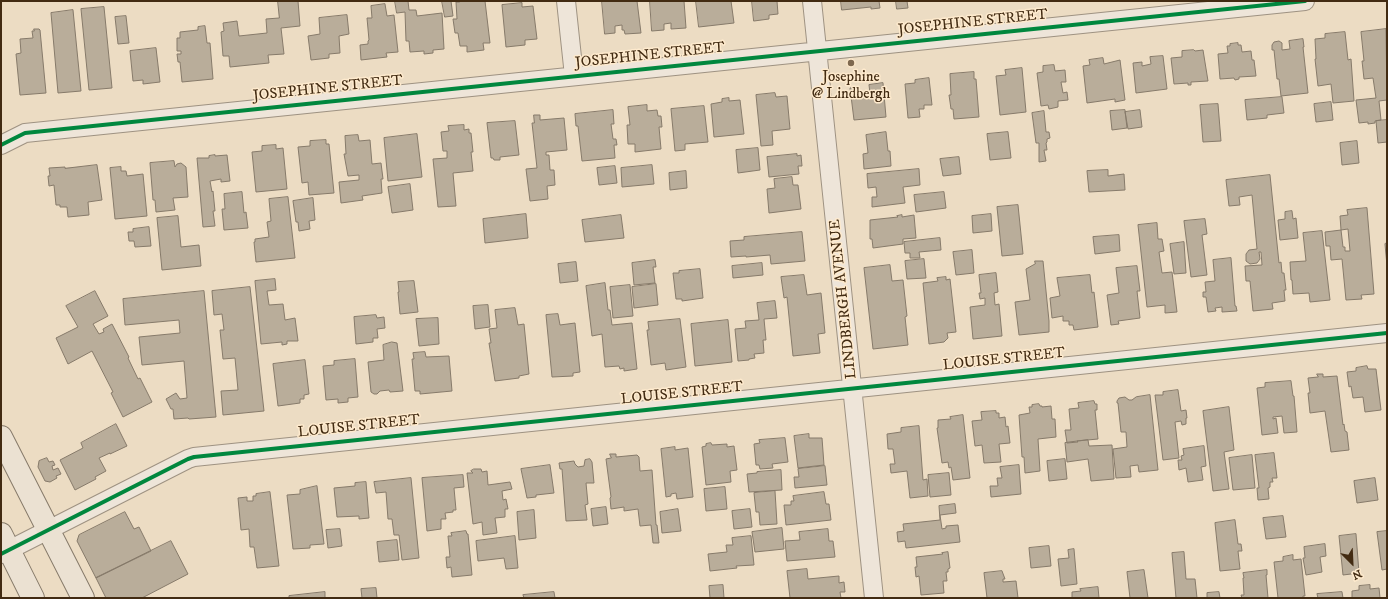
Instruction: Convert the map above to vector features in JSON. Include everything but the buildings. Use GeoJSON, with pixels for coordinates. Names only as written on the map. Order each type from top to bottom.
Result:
{"type":"FeatureCollection","features":[{"type":"Feature","properties":{"kind":"main road"},"geometry":{"type":"LineString","coordinates":[[1,437],[83,598]]}},
{"type":"Feature","properties":{"kind":"main road"},"geometry":{"type":"LineString","coordinates":[[4,546],[33,598]]}},
{"type":"Feature","properties":{"kind":"street"},"geometry":{"type":"LineString","coordinates":[[566,1],[574,76]]}},
{"type":"Feature","properties":{"kind":"street","name":"LINDBERGH AVENUE"},"geometry":{"type":"LineString","coordinates":[[812,1],[874,598]]}},
{"type":"Feature","properties":{"kind":"street","name":"JOSEPHINE STREET"},"geometry":{"type":"LineString","coordinates":[[1,145],[25,133],[1305,1]]}},
{"type":"Feature","properties":{"kind":"street","name":"LOUISE STREET"},"geometry":{"type":"LineString","coordinates":[[4,546],[48,530],[194,457],[1387,333]]}},
{"type":"Feature","properties":{"kind":"cycle path"},"geometry":{"type":"LineString","coordinates":[[1,145],[25,133],[1305,1]]}},
{"type":"Feature","properties":{"kind":"cycle path"},"geometry":{"type":"LineString","coordinates":[[1,554],[194,457],[1387,333]]}},
{"type":"Feature","properties":{"kind":"place","name":"Josephine @ Lindbergh"},"geometry":{"type":"Point","coordinates":[851,63]}}]}
